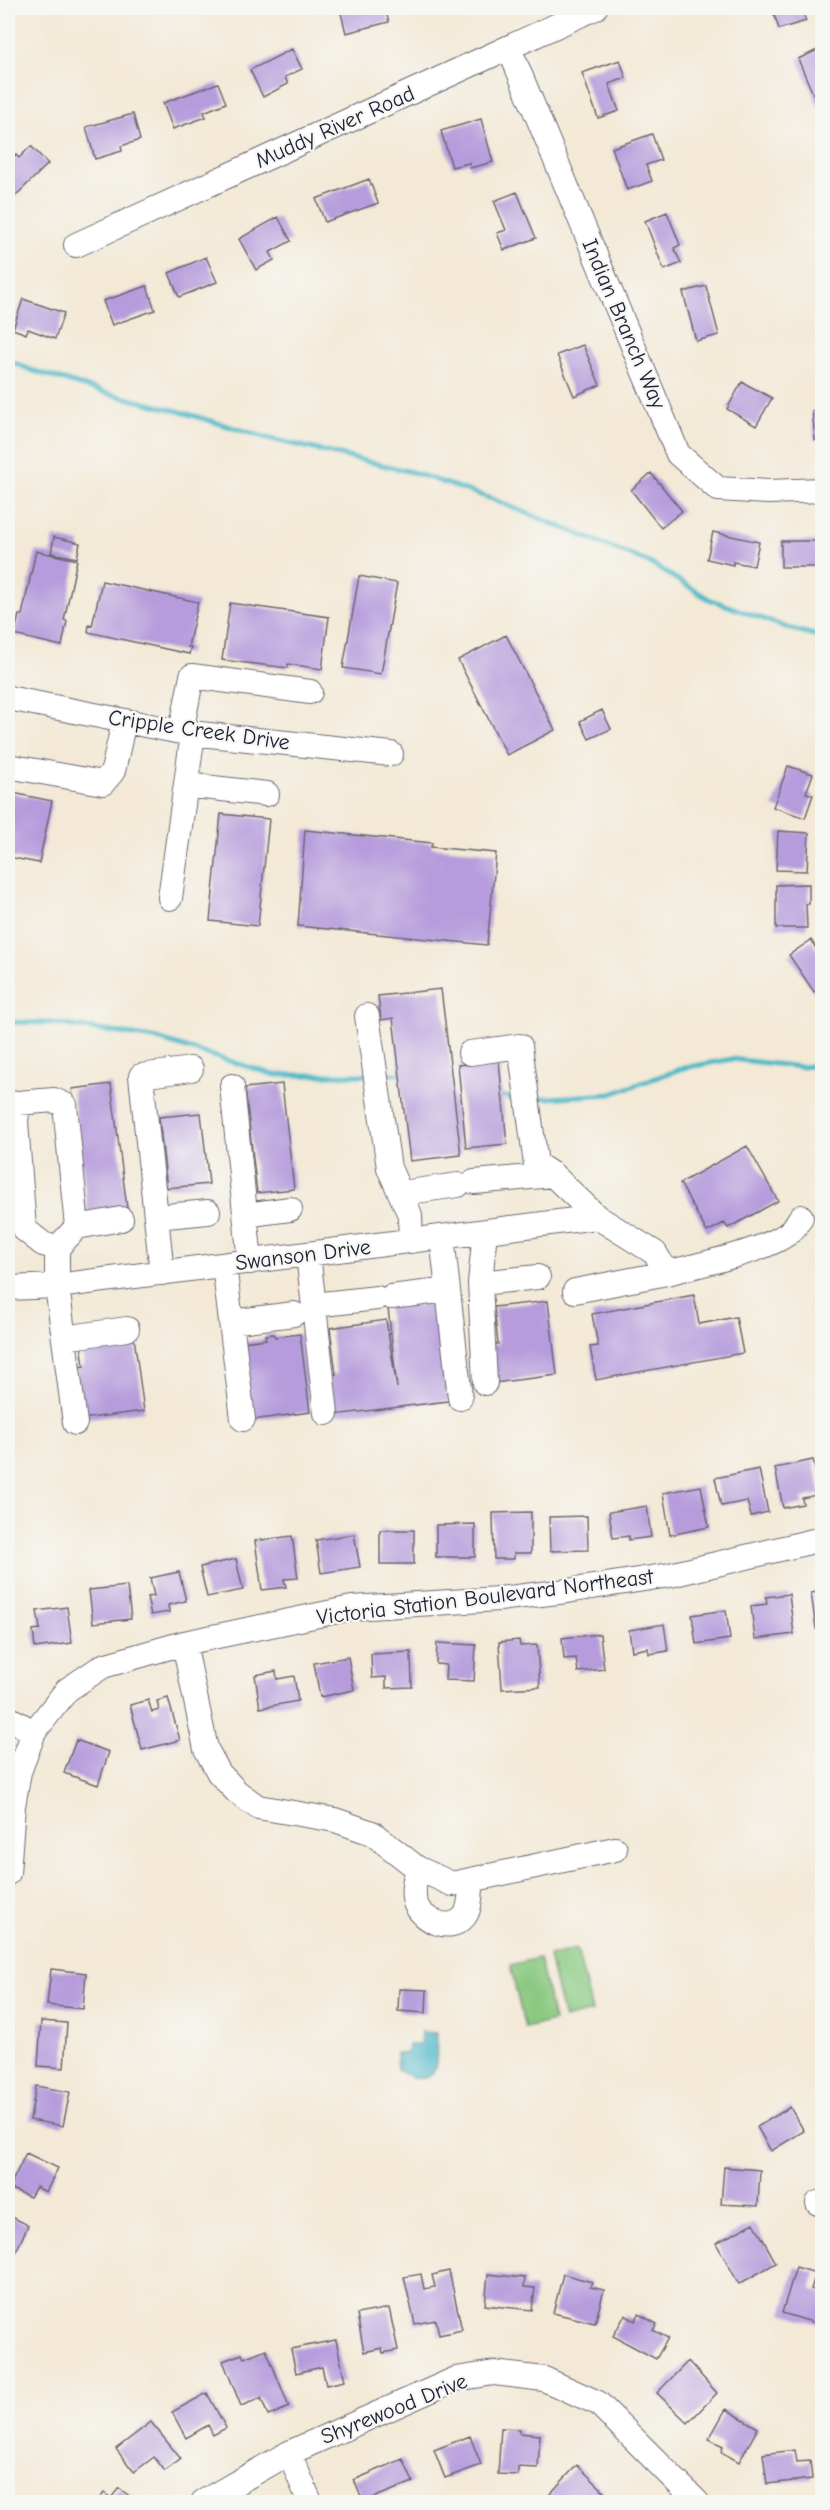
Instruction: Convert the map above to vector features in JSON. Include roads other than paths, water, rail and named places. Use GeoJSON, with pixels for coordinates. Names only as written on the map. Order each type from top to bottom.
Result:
{"type":"FeatureCollection","features":[{"type":"Feature","properties":{"kind":"street","name":"Muddy River Road"},"geometry":{"type":"LineString","coordinates":[[76,245],[595,8]]}},
{"type":"Feature","properties":{"kind":"street","name":"Indian Branch Way"},"geometry":{"type":"LineString","coordinates":[[509,48],[678,454],[718,489],[768,492],[822,490]]}},
{"type":"Feature","properties":{"kind":"street"},"geometry":{"type":"LineString","coordinates":[[170,898],[186,785],[187,733],[192,676],[310,692]]}},
{"type":"Feature","properties":{"kind":"street","name":"Cripple Creek Drive"},"geometry":{"type":"LineString","coordinates":[[8,698],[187,733],[391,754]]}},
{"type":"Feature","properties":{"kind":"street"},"geometry":{"type":"LineString","coordinates":[[8,766],[103,783],[113,771],[124,721]]}},
{"type":"Feature","properties":{"kind":"street"},"geometry":{"type":"LineString","coordinates":[[186,785],[267,794]]}},
{"type":"Feature","properties":{"kind":"street"},"geometry":{"type":"LineString","coordinates":[[367,1016],[389,1168],[410,1215],[411,1241]]}},
{"type":"Feature","properties":{"kind":"street"},"geometry":{"type":"LineString","coordinates":[[470,1053],[520,1046],[536,1164],[553,1175],[597,1217],[656,1253],[667,1273]]}},
{"type":"Feature","properties":{"kind":"street"},"geometry":{"type":"LineString","coordinates":[[162,1273],[141,1076],[191,1069]]}},
{"type":"Feature","properties":{"kind":"street"},"geometry":{"type":"LineString","coordinates":[[232,1086],[250,1262]]}},
{"type":"Feature","properties":{"kind":"street"},"geometry":{"type":"LineString","coordinates":[[57,1248],[43,1244],[16,1229],[18,1103],[54,1100],[65,1105],[77,1227]]}},
{"type":"Feature","properties":{"kind":"street"},"geometry":{"type":"LineString","coordinates":[[402,1193],[466,1183],[553,1175]]}},
{"type":"Feature","properties":{"kind":"street"},"geometry":{"type":"LineString","coordinates":[[245,1215],[290,1209]]}},
{"type":"Feature","properties":{"kind":"street"},"geometry":{"type":"LineString","coordinates":[[156,1217],[208,1212]]}},
{"type":"Feature","properties":{"kind":"street","name":"Swanson Drive"},"geometry":{"type":"LineString","coordinates":[[8,1288],[57,1286],[597,1217]]}},
{"type":"Feature","properties":{"kind":"street"},"geometry":{"type":"LineString","coordinates":[[575,1290],[667,1273],[750,1250],[792,1230],[801,1217]]}},
{"type":"Feature","properties":{"kind":"street"},"geometry":{"type":"LineString","coordinates":[[75,1423],[57,1286],[57,1248],[77,1227],[121,1219]]}},
{"type":"Feature","properties":{"kind":"street"},"geometry":{"type":"LineString","coordinates":[[485,1231],[480,1283],[485,1383]]}},
{"type":"Feature","properties":{"kind":"street"},"geometry":{"type":"LineString","coordinates":[[442,1237],[460,1398]]}},
{"type":"Feature","properties":{"kind":"street"},"geometry":{"type":"LineString","coordinates":[[308,1254],[304,1309],[327,1413]]}},
{"type":"Feature","properties":{"kind":"street"},"geometry":{"type":"LineString","coordinates":[[224,1265],[243,1419]]}},
{"type":"Feature","properties":{"kind":"street"},"geometry":{"type":"LineString","coordinates":[[480,1283],[538,1277]]}},
{"type":"Feature","properties":{"kind":"street"},"geometry":{"type":"LineString","coordinates":[[231,1322],[384,1297],[448,1290]]}},
{"type":"Feature","properties":{"kind":"street"},"geometry":{"type":"LineString","coordinates":[[64,1338],[127,1329]]}},
{"type":"Feature","properties":{"kind":"street","name":"Victoria Station Boulevard Northeast"},"geometry":{"type":"LineString","coordinates":[[8,1873],[13,1806],[19,1772],[34,1732],[67,1690],[103,1666],[184,1643],[352,1608],[499,1599],[567,1592],[670,1575],[822,1539]]}},
{"type":"Feature","properties":{"kind":"street"},"geometry":{"type":"LineString","coordinates":[[184,1643],[206,1749],[219,1773],[237,1792],[258,1807],[335,1820],[372,1833],[417,1868],[452,1884],[615,1849]]}},
{"type":"Feature","properties":{"kind":"street"},"geometry":{"type":"LineString","coordinates":[[8,1718],[34,1732]]}},
{"type":"Feature","properties":{"kind":"street"},"geometry":{"type":"LineString","coordinates":[[417,1868],[414,1886],[416,1904],[430,1920],[442,1924],[453,1924],[464,1917],[472,1881]]}},
{"type":"Feature","properties":{"kind":"street","name":"Shyrewood Drive"},"geometry":{"type":"LineString","coordinates":[[203,2502],[289,2453],[456,2379],[494,2373],[544,2379],[598,2403],[697,2502]]}},
{"type":"Feature","properties":{"kind":"street"},"geometry":{"type":"LineString","coordinates":[[289,2453],[310,2502]]}},
{"type":"Feature","properties":{"kind":"water"},"geometry":{"type":"Polygon","coordinates":[[[421,2032],[437,2033],[436,2060],[432,2074],[418,2078],[406,2075],[397,2069],[396,2053],[407,2054],[408,2045],[420,2045],[421,2032]]]}},
{"type":"Feature","properties":{"kind":"waterway"},"geometry":{"type":"LineString","coordinates":[[8,360],[31,370],[106,393],[178,411],[267,438],[412,472],[492,499],[650,563],[709,599],[788,628],[822,637]]}},
{"type":"Feature","properties":{"kind":"waterway"},"geometry":{"type":"LineString","coordinates":[[8,1022],[52,1023],[154,1038],[275,1075],[368,1075]]}},
{"type":"Feature","properties":{"kind":"waterway"},"geometry":{"type":"LineString","coordinates":[[532,1099],[611,1094],[683,1068],[732,1059],[801,1067],[822,1065]]}},
{"type":"Feature","properties":{"kind":"waterway"},"geometry":{"type":"LineString","coordinates":[[381,1074],[404,1074]]}},
{"type":"Feature","properties":{"kind":"waterway"},"geometry":{"type":"LineString","coordinates":[[497,1093],[513,1100],[520,1099]]}}]}
